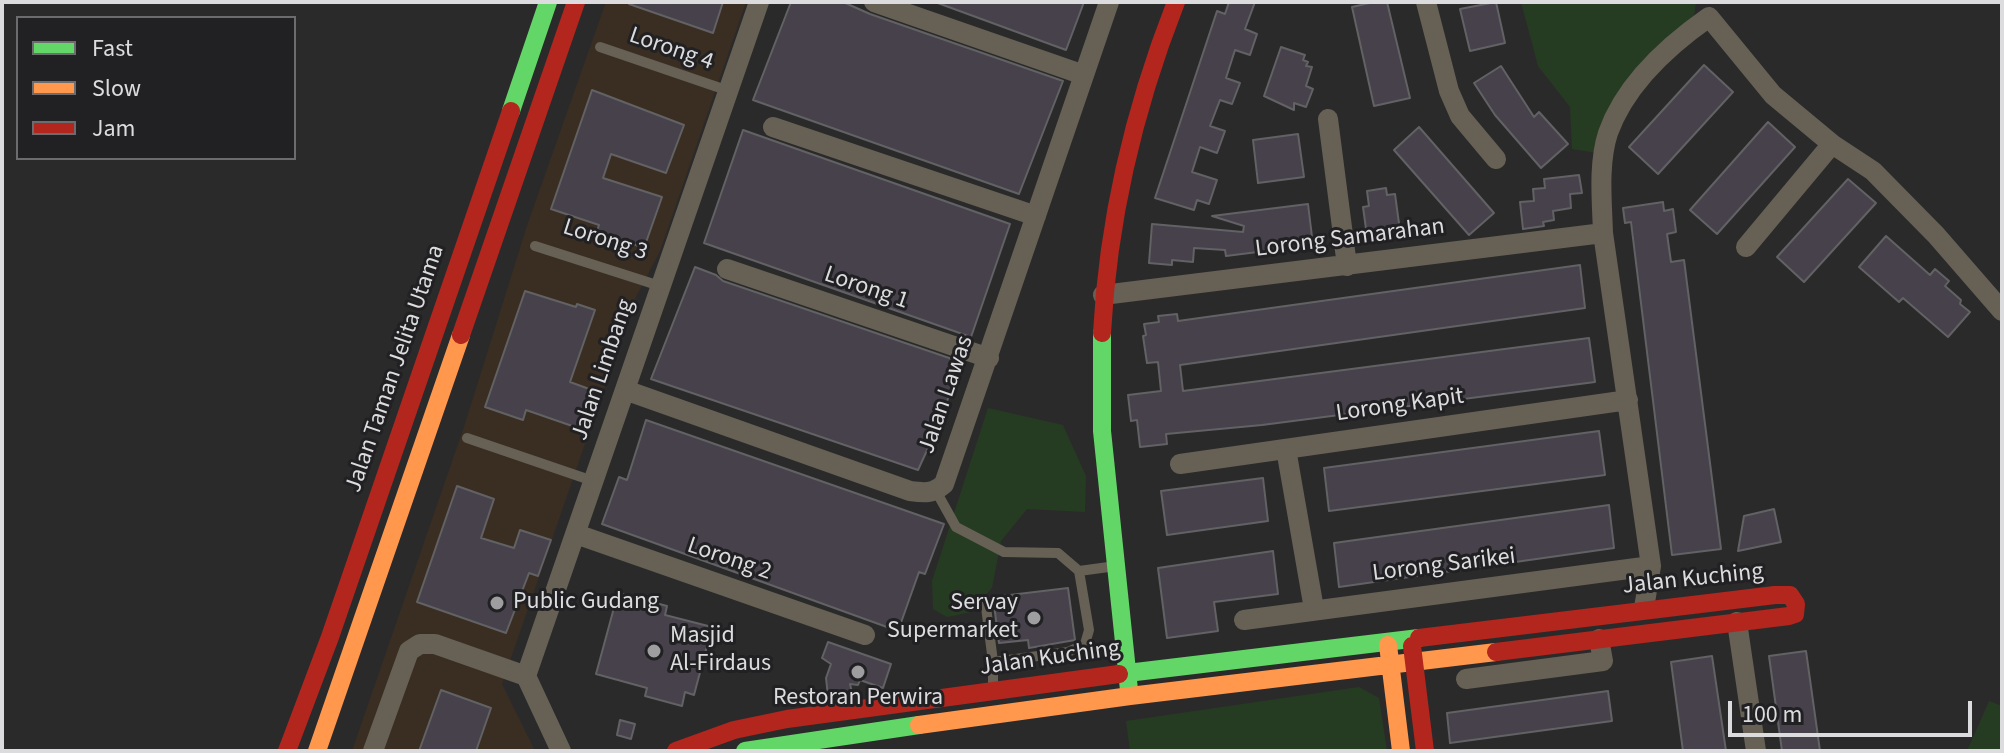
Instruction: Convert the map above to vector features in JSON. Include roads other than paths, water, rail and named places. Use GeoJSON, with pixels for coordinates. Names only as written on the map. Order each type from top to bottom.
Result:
{"type":"FeatureCollection","features":[{"type":"Feature","properties":{"kind":"street","name":"Jalan Taman Jelita Utama"},"geometry":{"type":"LineString","coordinates":[[287,751],[330,637],[548,2]]}},
{"type":"Feature","properties":{"kind":"street","name":"Jalan Taman Jelita Utama"},"geometry":{"type":"LineString","coordinates":[[317,751],[576,2]]}},
{"type":"Feature","properties":{"kind":"street","name":"Jalan Limbang"},"geometry":{"type":"LineString","coordinates":[[526,676],[759,2]]}},
{"type":"Feature","properties":{"kind":"street"},"geometry":{"type":"LineString","coordinates":[[874,2],[1084,75]]}},
{"type":"Feature","properties":{"kind":"street","name":"Jalan Lawas"},"geometry":{"type":"LineString","coordinates":[[625,390],[910,491],[936,491],[944,484],[989,358],[1109,2]]}},
{"type":"Feature","properties":{"kind":"street"},"geometry":{"type":"LineString","coordinates":[[1130,696],[1101,407],[1103,295],[1121,170],[1157,47],[1176,2]]}},
{"type":"Feature","properties":{"kind":"street"},"geometry":{"type":"LineString","coordinates":[[1426,2],[1449,91],[1460,116],[1496,159]]}},
{"type":"Feature","properties":{"kind":"street"},"geometry":{"type":"LineString","coordinates":[[1644,608],[1651,566],[1603,233],[1602,184],[1608,134],[1623,103],[1641,77],[1708,9],[1773,95],[1832,144],[1873,171],[1936,235],[2002,311]]}},
{"type":"Feature","properties":{"kind":"street"},"geometry":{"type":"LineString","coordinates":[[1328,119],[1347,266]]}},
{"type":"Feature","properties":{"kind":"street"},"geometry":{"type":"LineString","coordinates":[[773,127],[1036,216]]}},
{"type":"Feature","properties":{"kind":"street"},"geometry":{"type":"LineString","coordinates":[[1746,247],[1832,144]]}},
{"type":"Feature","properties":{"kind":"street","name":"Lorong Samarahan"},"geometry":{"type":"LineString","coordinates":[[1103,295],[1603,233]]}},
{"type":"Feature","properties":{"kind":"street","name":"Lorong 1"},"geometry":{"type":"LineString","coordinates":[[727,269],[989,358]]}},
{"type":"Feature","properties":{"kind":"street","name":"Lorong Kapit"},"geometry":{"type":"LineString","coordinates":[[1180,464],[1628,400]]}},
{"type":"Feature","properties":{"kind":"street"},"geometry":{"type":"LineString","coordinates":[[1286,449],[1314,609]]}},
{"type":"Feature","properties":{"kind":"street","name":"Lorong 2"},"geometry":{"type":"LineString","coordinates":[[576,534],[865,635]]}},
{"type":"Feature","properties":{"kind":"street","name":"Lorong Sarikei"},"geometry":{"type":"LineString","coordinates":[[1244,620],[1651,566]]}},
{"type":"Feature","properties":{"kind":"street","name":"Jalan Kuching"},"geometry":{"type":"LineString","coordinates":[[676,751],[734,730],[787,719],[1082,678],[1644,608],[1775,595],[1790,595],[1796,601],[1795,614],[1789,616],[1130,696],[745,751]]}},
{"type":"Feature","properties":{"kind":"street"},"geometry":{"type":"LineString","coordinates":[[1737,622],[1756,751]]}},
{"type":"Feature","properties":{"kind":"street"},"geometry":{"type":"LineString","coordinates":[[1123,627],[1146,654],[1174,667]]}},
{"type":"Feature","properties":{"kind":"street"},"geometry":{"type":"LineString","coordinates":[[1082,678],[1107,657],[1123,627]]}},
{"type":"Feature","properties":{"kind":"street"},"geometry":{"type":"LineString","coordinates":[[1411,638],[1425,751]]}},
{"type":"Feature","properties":{"kind":"street"},"geometry":{"type":"LineString","coordinates":[[1466,679],[1603,661],[1599,639]]}},
{"type":"Feature","properties":{"kind":"street"},"geometry":{"type":"LineString","coordinates":[[1387,640],[1401,751]]}},
{"type":"Feature","properties":{"kind":"street"},"geometry":{"type":"LineString","coordinates":[[373,751],[409,651],[420,644],[435,644],[526,676],[561,751]]}},
{"type":"Feature","properties":{"kind":"lane","name":"Lorong 4"},"geometry":{"type":"LineString","coordinates":[[600,47],[729,91]]}},
{"type":"Feature","properties":{"kind":"lane","name":"Lorong 3"},"geometry":{"type":"LineString","coordinates":[[535,246],[660,286]]}},
{"type":"Feature","properties":{"kind":"lane"},"geometry":{"type":"LineString","coordinates":[[467,438],[593,481]]}},
{"type":"Feature","properties":{"kind":"lane"},"geometry":{"type":"LineString","coordinates":[[936,491],[956,527],[1004,552],[1058,553],[1079,571],[1089,630],[1085,644],[1068,652],[993,662]]}},
{"type":"Feature","properties":{"kind":"lane"},"geometry":{"type":"LineString","coordinates":[[1079,571],[1117,566]]}},
{"type":"Feature","properties":{"kind":"lane"},"geometry":{"type":"LineString","coordinates":[[985,599],[993,662],[993,691]]}},
{"type":"Feature","properties":{"kind":"place","name":"Public Gudang"},"geometry":{"type":"Point","coordinates":[497,603]}},
{"type":"Feature","properties":{"kind":"place","name":"Servay Supermarket"},"geometry":{"type":"Point","coordinates":[1034,618]}},
{"type":"Feature","properties":{"kind":"place","name":"Masjid Al-Firdaus"},"geometry":{"type":"Point","coordinates":[654,651]}},
{"type":"Feature","properties":{"kind":"place","name":"Restoran Perwira"},"geometry":{"type":"Point","coordinates":[858,672]}}]}
